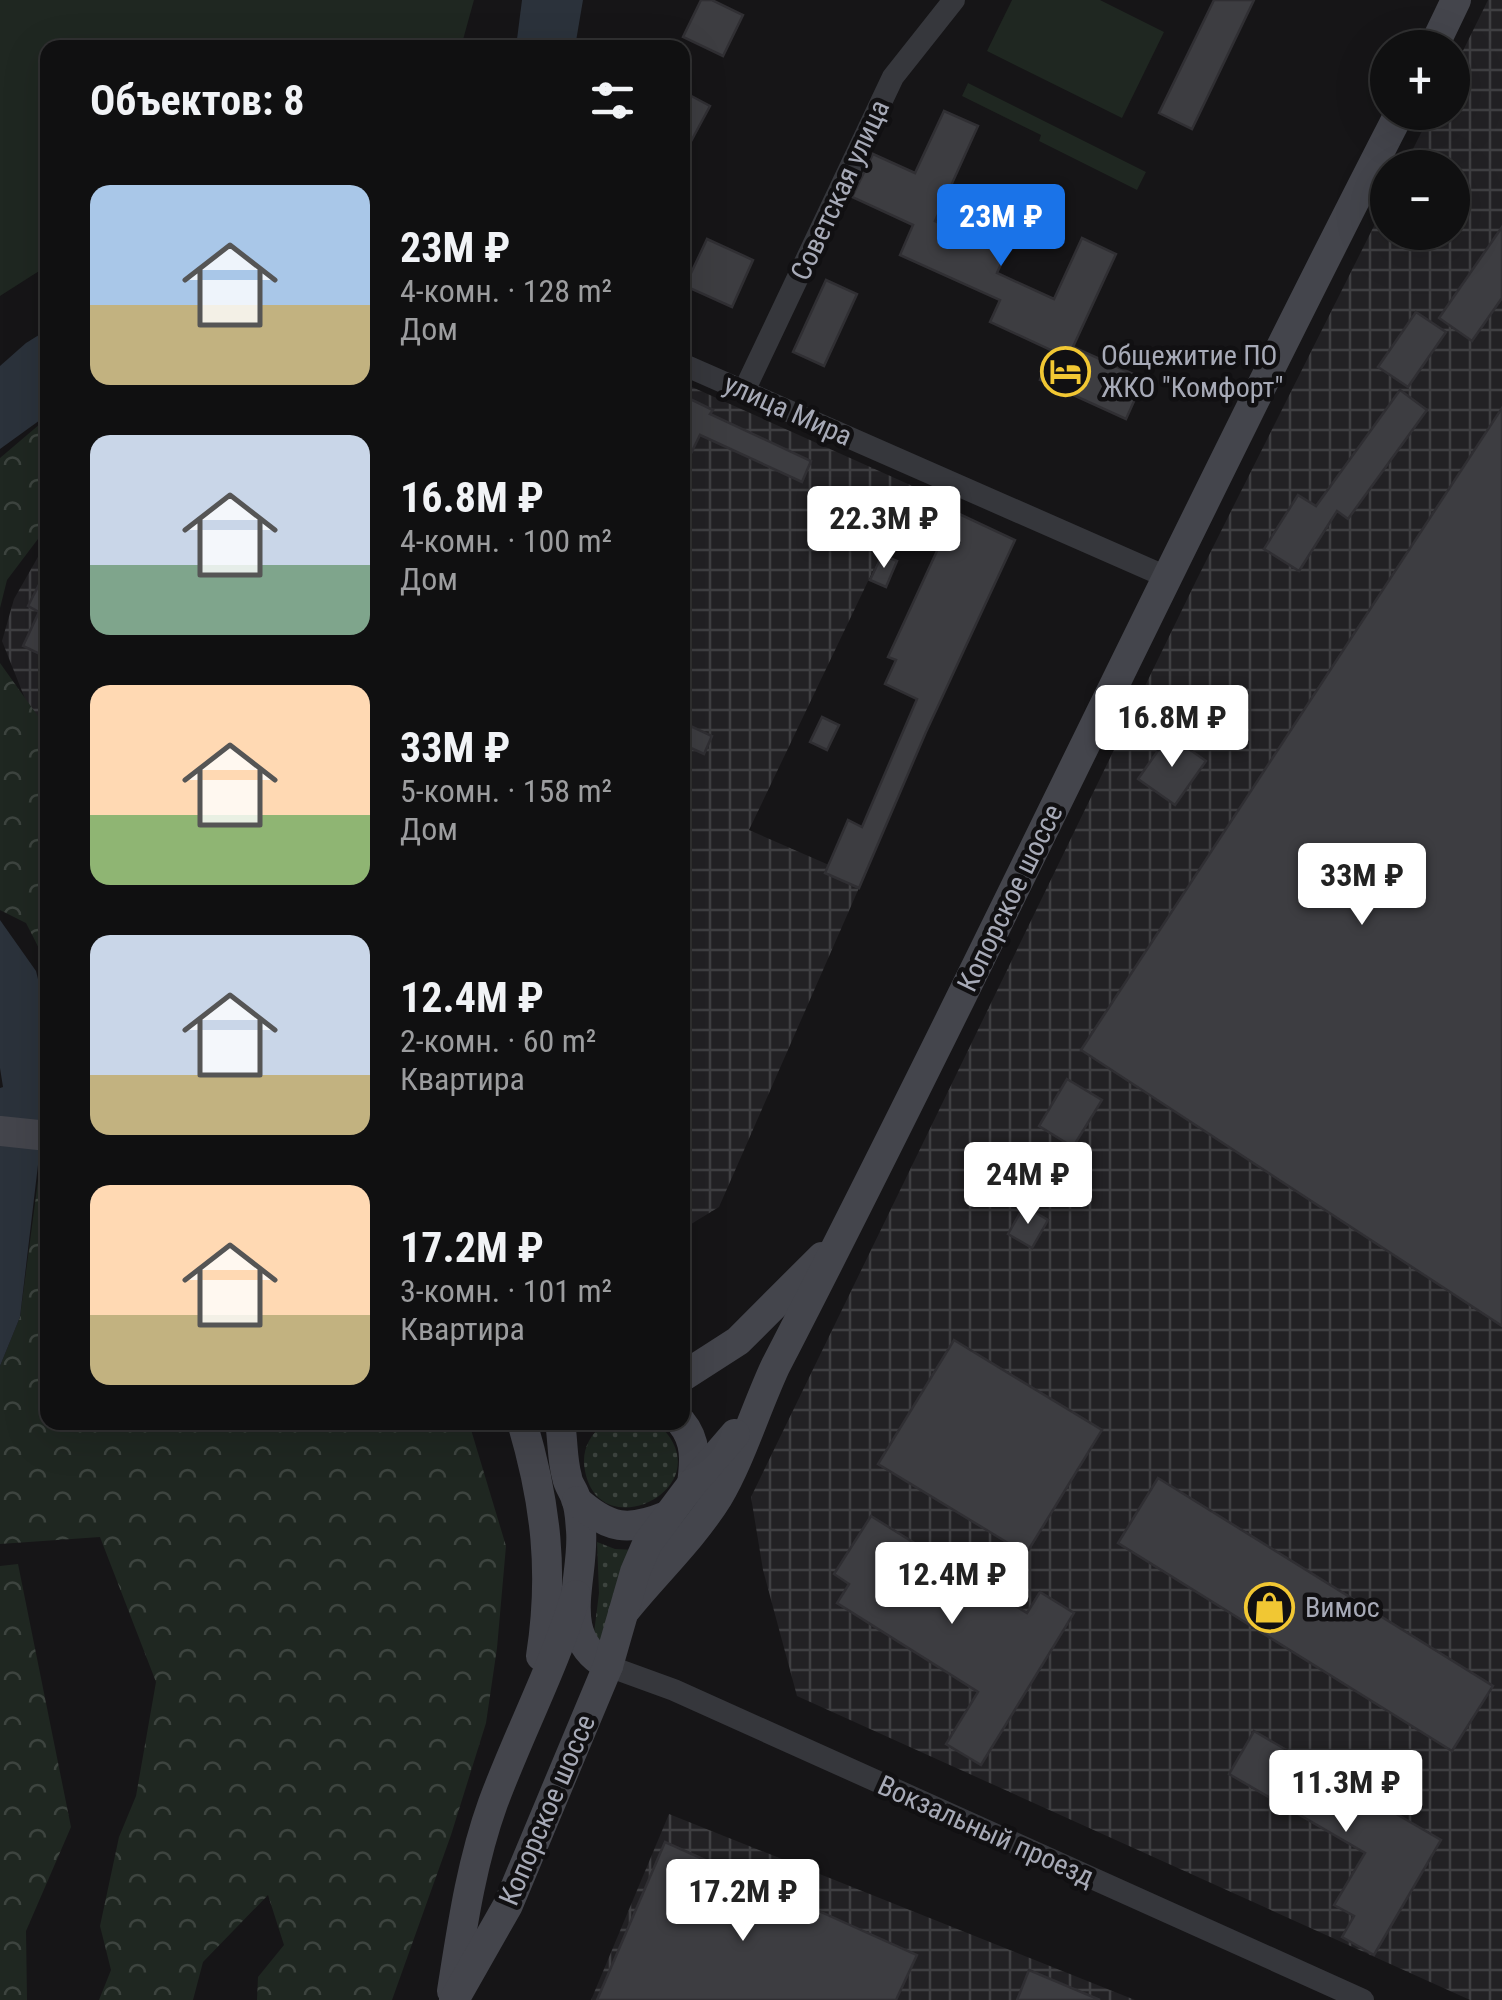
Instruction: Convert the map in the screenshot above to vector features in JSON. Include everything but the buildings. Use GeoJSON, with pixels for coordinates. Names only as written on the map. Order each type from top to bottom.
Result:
{"type":"FeatureCollection","features":[{"type":"Feature","properties":{"kind":"main road"},"geometry":{"type":"LineString","coordinates":[[1441,30],[1456,0]]}},
{"type":"Feature","properties":{"kind":"main road","name":"Копорское шоссе"},"geometry":{"type":"LineString","coordinates":[[452,2000],[508,1905],[608,1666],[648,1544],[692,1484],[754,1413],[1294,318],[1391,130]]}},
{"type":"Feature","properties":{"kind":"main road"},"geometry":{"type":"LineString","coordinates":[[0,1131],[40,1135]]}},
{"type":"Feature","properties":{"kind":"main road"},"geometry":{"type":"LineString","coordinates":[[690,1372],[738,1340],[842,1238]]}},
{"type":"Feature","properties":{"kind":"main road"},"geometry":{"type":"LineString","coordinates":[[623,1613],[698,1526],[720,1494],[754,1413]]}},
{"type":"Feature","properties":{"kind":"main road"},"geometry":{"type":"LineString","coordinates":[[524,1430],[542,1501],[549,1604],[527,1719]]}},
{"type":"Feature","properties":{"kind":"main road"},"geometry":{"type":"LineString","coordinates":[[688,1430],[696,1456],[692,1484]]}},
{"type":"Feature","properties":{"kind":"main road"},"geometry":{"type":"LineString","coordinates":[[563,1436],[566,1476],[578,1501],[581,1536],[576,1595],[578,1630],[583,1647],[592,1658],[608,1666]]}},
{"type":"Feature","properties":{"kind":"main road"},"geometry":{"type":"LineString","coordinates":[[578,1501],[596,1517],[619,1526],[644,1525],[667,1516]]}},
{"type":"Feature","properties":{"kind":"main road"},"geometry":{"type":"LineString","coordinates":[[452,2000],[466,1898],[492,1806],[560,1648],[576,1595]]}},
{"type":"Feature","properties":{"kind":"street","name":"Советская улица"},"geometry":{"type":"LineString","coordinates":[[744,390],[894,77],[954,0]]}},
{"type":"Feature","properties":{"kind":"street","name":"улица Мира"},"geometry":{"type":"LineString","coordinates":[[690,367],[1169,578]]}},
{"type":"Feature","properties":{"kind":"street","name":"Вокзальный проезд"},"geometry":{"type":"LineString","coordinates":[[608,1666],[674,1690],[1363,2000]]}},
{"type":"Feature","properties":{"kind":"shaded area"},"geometry":{"type":"Polygon","coordinates":[[[522,0],[583,0],[576,40],[517,40],[522,0]]]}},
{"type":"Feature","properties":{"kind":"shaded area"},"geometry":{"type":"Polygon","coordinates":[[[1488,0],[1502,0],[1502,2000],[1470,2000],[797,1696],[763,1570],[751,1497],[1196,581],[1370,234],[1370,250],[1470,250],[1470,150],[1412,150],[1422,130],[1470,130],[1470,37],[1488,0]]]}},
{"type":"Feature","properties":{"kind":"shaded area"},"geometry":{"type":"Polygon","coordinates":[[[40,334],[40,420],[0,449],[0,366],[40,334]]]}},
{"type":"Feature","properties":{"kind":"shaded area"},"geometry":{"type":"Polygon","coordinates":[[[690,386],[917,488],[881,554],[749,830],[829,865],[826,873],[859,888],[719,1207],[690,1225],[690,386]]]}},
{"type":"Feature","properties":{"kind":"shaded area"},"geometry":{"type":"Polygon","coordinates":[[[40,553],[40,736],[2,641],[14,599],[40,553]]]}},
{"type":"Feature","properties":{"kind":"shaded area"},"geometry":{"type":"Polygon","coordinates":[[[0,920],[36,971],[40,987],[40,1148],[20,1317],[0,1366],[3,1087],[0,920]]]}},
{"type":"Feature","properties":{"kind":"shaded area"},"geometry":{"type":"Polygon","coordinates":[[[669,1814],[1135,2000],[591,2000],[669,1814]]]}},
{"type":"Feature","properties":{"kind":"green space"},"geometry":{"type":"Polygon","coordinates":[[[0,0],[474,0],[463,40],[40,40],[40,270],[0,296],[0,0]]]}},
{"type":"Feature","properties":{"kind":"green space"},"geometry":{"type":"Polygon","coordinates":[[[1012,0],[1100,0],[1164,32],[1122,118],[987,51],[1012,0]]]}},
{"type":"Feature","properties":{"kind":"green space"},"geometry":{"type":"Polygon","coordinates":[[[968,83],[1146,172],[1137,190],[1039,141],[1041,135],[962,96],[968,83]]]}},
{"type":"Feature","properties":{"kind":"green space"},"geometry":{"type":"Polygon","coordinates":[[[40,424],[40,536],[7,580],[0,608],[0,458],[40,424]]]}},
{"type":"Feature","properties":{"kind":"green space"},"geometry":{"type":"Polygon","coordinates":[[[0,663],[40,719],[40,950],[26,923],[0,910],[0,663]]]}},
{"type":"Feature","properties":{"kind":"green space"},"geometry":{"type":"Polygon","coordinates":[[[39,1173],[40,1430],[471,1430],[506,1546],[497,1648],[486,1723],[392,2000],[257,2000],[258,1977],[284,1945],[268,1895],[203,1962],[193,2000],[99,2000],[111,1970],[100,1926],[119,1837],[136,1796],[156,1682],[100,1537],[0,1544],[0,1366],[20,1317],[39,1173]]]}},
{"type":"Feature","properties":{"kind":"green space"},"geometry":{"type":"Polygon","coordinates":[[[662,1430],[675,1446],[677,1468],[669,1486],[653,1500],[633,1507],[612,1506],[595,1494],[585,1471],[584,1457],[595,1433],[662,1430]]]}},
{"type":"Feature","properties":{"kind":"green space"},"geometry":{"type":"Polygon","coordinates":[[[597,1542],[615,1549],[635,1550],[602,1653],[594,1633],[599,1593],[597,1542]]]}},
{"type":"Feature","properties":{"kind":"green space"},"geometry":{"type":"Polygon","coordinates":[[[18,1564],[71,1827],[26,1931],[27,2000],[0,2000],[0,1566],[18,1564]]]}},
{"type":"Feature","properties":{"kind":"place","name":"Общежитие ПО ЖКО \"Комфорт\""},"geometry":{"type":"Point","coordinates":[1066,371]}},
{"type":"Feature","properties":{"kind":"place","name":"Вимос"},"geometry":{"type":"Point","coordinates":[1270,1607]}}]}
